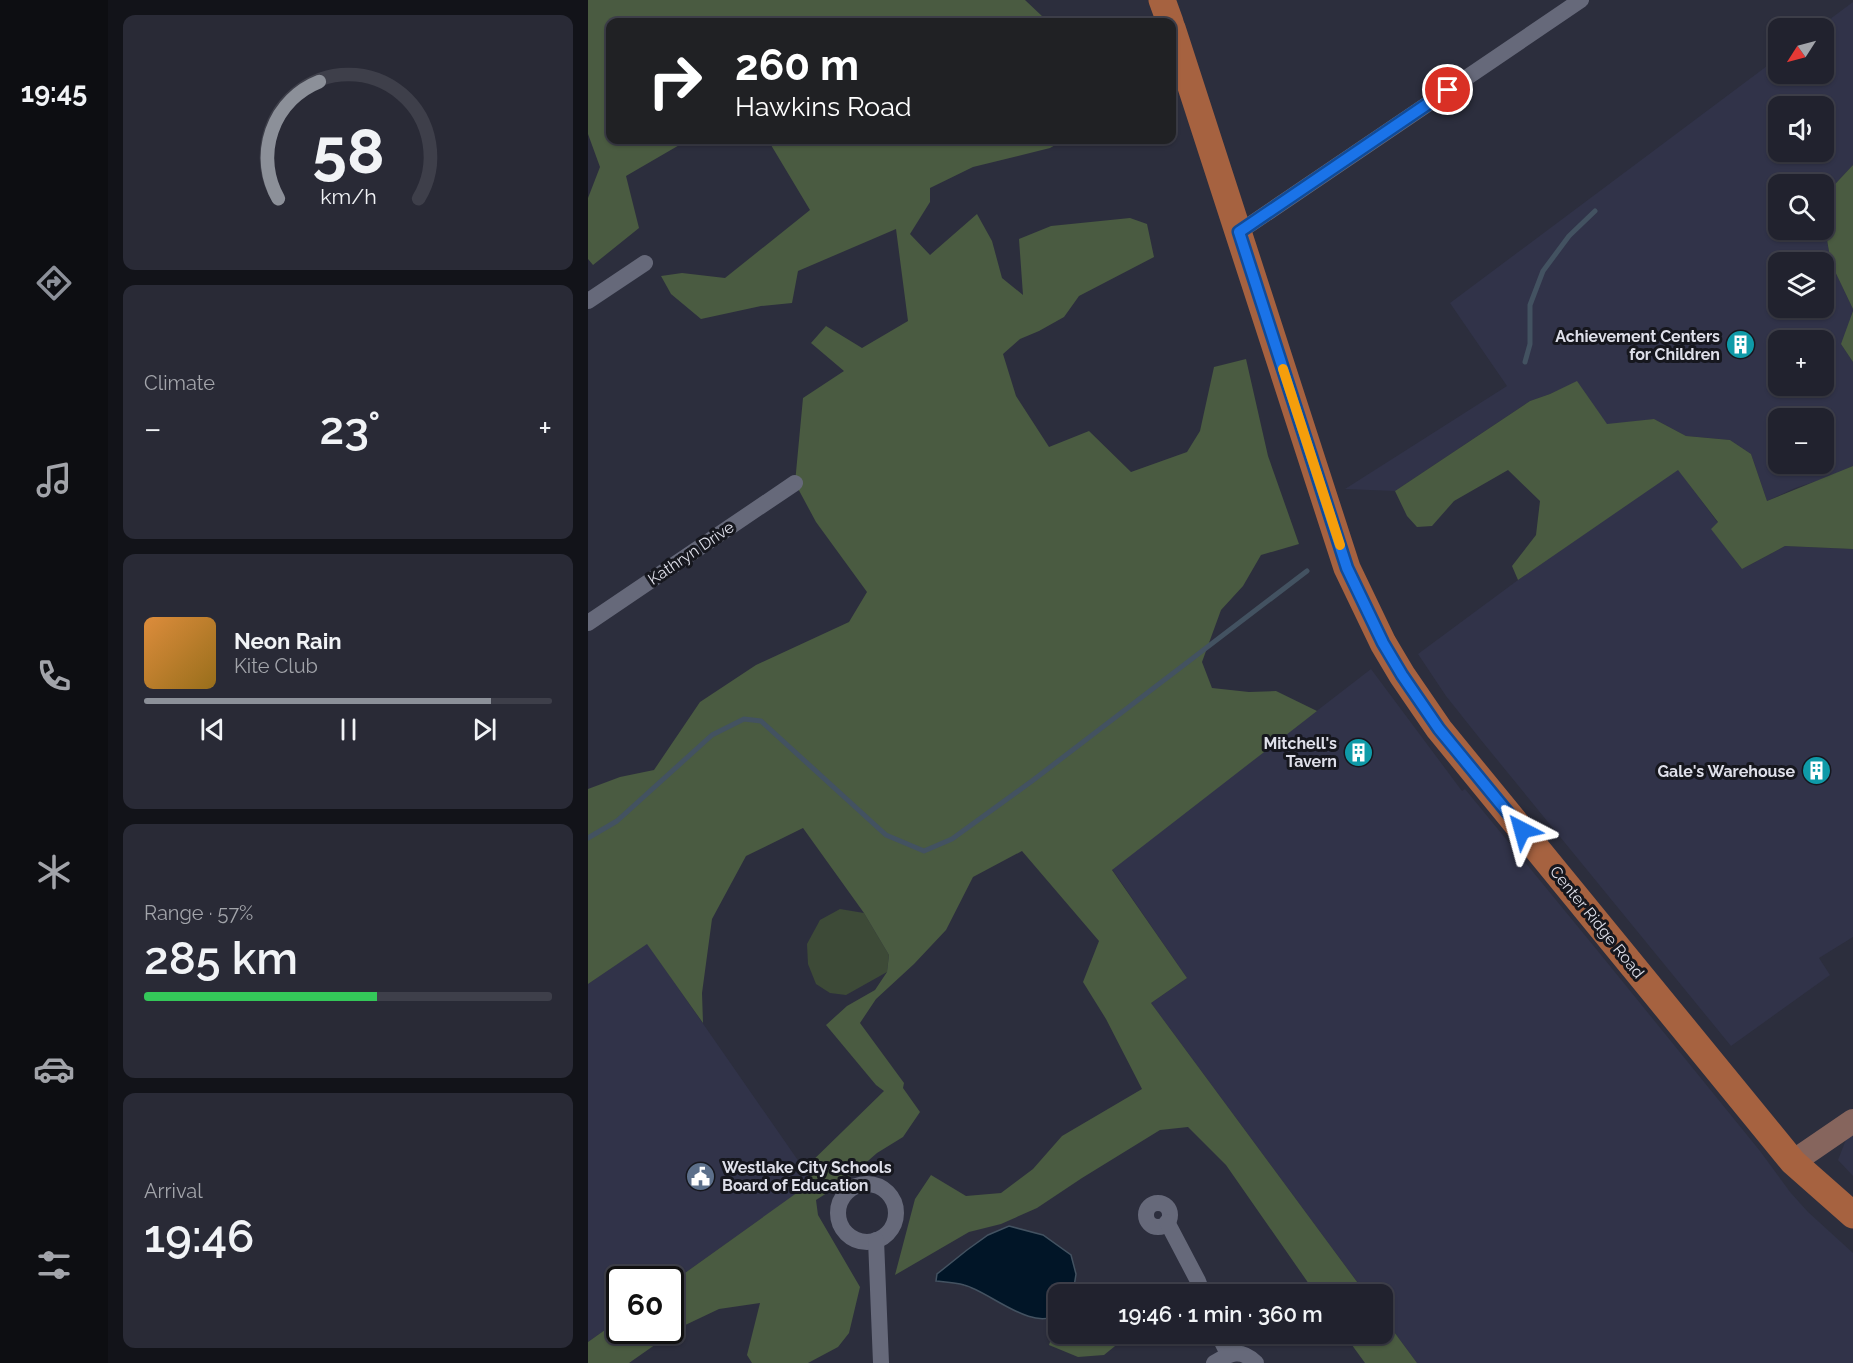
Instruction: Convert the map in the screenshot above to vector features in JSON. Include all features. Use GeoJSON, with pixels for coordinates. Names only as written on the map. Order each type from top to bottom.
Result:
{"type":"FeatureCollection","features":[{"type":"Feature","properties":{"kind":"main road"},"geometry":{"type":"LineString","coordinates":[[1162,0],[1169,18]]}},
{"type":"Feature","properties":{"kind":"main road","name":"Center Ridge Road"},"geometry":{"type":"LineString","coordinates":[[1176,40],[1347,568],[1383,643],[1439,729],[1793,1162],[1853,1215]]}},
{"type":"Feature","properties":{"kind":"street"},"geometry":{"type":"LineString","coordinates":[[1239,232],[1581,0]]}},
{"type":"Feature","properties":{"kind":"street"},"geometry":{"type":"LineString","coordinates":[[588,301],[645,263]]}},
{"type":"Feature","properties":{"kind":"street","name":"Kathryn Drive"},"geometry":{"type":"LineString","coordinates":[[588,623],[795,483]]}},
{"type":"Feature","properties":{"kind":"street"},"geometry":{"type":"LineString","coordinates":[[1793,1162],[1853,1121]]}},
{"type":"Feature","properties":{"kind":"street"},"geometry":{"type":"LineString","coordinates":[[1167,1222],[1199,1284]]}},
{"type":"Feature","properties":{"kind":"street"},"geometry":{"type":"LineString","coordinates":[[876,1240],[882,1363]]}},
{"type":"Feature","properties":{"kind":"street"},"geometry":{"type":"LineString","coordinates":[[1223,1344],[1228,1354]]}},
{"type":"Feature","properties":{"kind":"street"},"geometry":{"type":"LineString","coordinates":[[1214,1363],[1228,1354],[1241,1353],[1257,1363]]}},
{"type":"Feature","properties":{"kind":"shaded area"},"geometry":{"type":"Polygon","coordinates":[[[1853,2],[1853,165],[1834,185],[1834,174],[1768,174],[1768,240],[1827,240],[1829,252],[1768,252],[1768,318],[1834,318],[1834,269],[1853,309],[1848,330],[1841,344],[1853,362],[1853,466],[1820,480],[1795,488],[1767,501],[1751,454],[1730,440],[1686,436],[1654,419],[1607,425],[1577,382],[1530,401],[1395,491],[1345,489],[1507,386],[1450,303],[1768,65],[1768,84],[1834,84],[1834,18],[1831,18],[1853,2]]]}},
{"type":"Feature","properties":{"kind":"shaded area"},"geometry":{"type":"Polygon","coordinates":[[[1678,469],[1718,523],[1712,529],[1742,569],[1785,546],[1853,549],[1853,937],[1819,958],[1830,975],[1731,1046],[1481,740],[1446,696],[1418,654],[1518,580],[1678,469]]]}},
{"type":"Feature","properties":{"kind":"shaded area"},"geometry":{"type":"Polygon","coordinates":[[[1371,669],[1462,791],[1465,789],[1597,950],[1760,1151],[1790,1192],[1808,1212],[1853,1253],[1853,1363],[1417,1363],[1393,1331],[1393,1284],[1359,1284],[1151,1003],[1187,978],[1112,869],[1371,669]]]}},
{"type":"Feature","properties":{"kind":"shaded area"},"geometry":{"type":"Polygon","coordinates":[[[647,943],[813,1182],[684,1274],[684,1266],[606,1266],[606,1329],[588,1342],[588,984],[647,943]]]}},
{"type":"Feature","properties":{"kind":"shaded area"},"geometry":{"type":"Polygon","coordinates":[[[1853,1132],[1853,1176],[1838,1160],[1847,1137],[1853,1132]]]}},
{"type":"Feature","properties":{"kind":"shaded area"},"geometry":{"type":"Polygon","coordinates":[[[1009,1226],[1043,1235],[1071,1255],[1076,1274],[1074,1284],[1048,1284],[1048,1318],[1025,1315],[964,1285],[936,1281],[937,1274],[988,1235],[1009,1226]]]}},
{"type":"Feature","properties":{"kind":"green space"},"geometry":{"type":"Polygon","coordinates":[[[588,0],[1025,0],[1043,18],[606,18],[606,144],[681,144],[626,176],[639,228],[593,265],[588,259],[588,198],[600,167],[588,134],[588,0]]]}},
{"type":"Feature","properties":{"kind":"green space"},"geometry":{"type":"Polygon","coordinates":[[[770,144],[1057,144],[1050,148],[973,167],[930,188],[930,202],[910,234],[930,255],[977,214],[992,241],[1002,278],[1023,295],[1019,239],[1051,226],[1130,218],[1147,224],[1154,257],[1079,296],[1064,317],[1020,339],[1003,354],[1016,396],[1049,447],[1089,431],[1131,472],[1187,452],[1200,431],[1214,367],[1246,359],[1268,456],[1299,544],[1261,555],[1243,586],[1221,610],[1202,662],[1212,688],[1249,692],[1276,691],[1317,711],[1112,870],[1187,978],[1151,1003],[1359,1284],[1309,1284],[1226,1165],[1188,1127],[1160,1130],[1037,1208],[1001,1224],[969,1232],[895,1275],[915,1199],[931,1175],[966,1196],[1001,1193],[1033,1169],[1062,1136],[1142,1089],[1106,1019],[1083,982],[1099,941],[1022,851],[973,877],[946,930],[876,999],[860,1023],[904,1083],[903,1088],[920,1112],[903,1137],[877,1153],[844,1182],[816,1200],[818,1215],[860,1287],[849,1333],[838,1347],[808,1363],[752,1363],[747,1355],[760,1303],[719,1309],[684,1326],[684,1274],[812,1182],[804,1169],[884,1091],[876,1085],[826,1025],[847,1006],[875,990],[887,972],[889,955],[864,913],[803,828],[746,856],[712,919],[702,993],[703,1023],[647,944],[588,984],[588,789],[620,777],[654,770],[700,702],[756,665],[849,622],[867,592],[816,522],[795,483],[803,398],[844,371],[811,343],[826,326],[862,348],[908,321],[896,229],[798,271],[792,303],[761,306],[701,319],[671,294],[661,276],[682,273],[725,278],[810,210],[770,144]]]}},
{"type":"Feature","properties":{"kind":"green space"},"geometry":{"type":"Polygon","coordinates":[[[1853,165],[1853,309],[1834,269],[1834,252],[1829,252],[1827,240],[1834,240],[1834,185],[1853,165]]]}},
{"type":"Feature","properties":{"kind":"green space"},"geometry":{"type":"Polygon","coordinates":[[[1853,311],[1853,362],[1841,344],[1853,311]]]}},
{"type":"Feature","properties":{"kind":"green space"},"geometry":{"type":"Polygon","coordinates":[[[1577,381],[1607,424],[1654,419],[1686,436],[1730,440],[1751,454],[1767,501],[1853,466],[1853,549],[1785,546],[1742,569],[1711,529],[1718,522],[1678,470],[1518,580],[1512,566],[1536,535],[1540,501],[1508,470],[1454,501],[1432,526],[1417,527],[1407,516],[1395,491],[1530,401],[1577,381]]]}},
{"type":"Feature","properties":{"kind":"green space"},"geometry":{"type":"Polygon","coordinates":[[[840,909],[864,913],[889,955],[887,972],[846,995],[830,993],[816,984],[808,964],[807,944],[820,920],[840,909]]]}},
{"type":"Feature","properties":{"kind":"green space"},"geometry":{"type":"Polygon","coordinates":[[[606,1329],[606,1344],[656,1344],[629,1363],[588,1363],[588,1342],[606,1329]]]}},
{"type":"Feature","properties":{"kind":"green space"},"geometry":{"type":"Polygon","coordinates":[[[1393,1331],[1417,1363],[1365,1363],[1351,1344],[1393,1344],[1393,1331]]]}},
{"type":"Feature","properties":{"kind":"green space"},"geometry":{"type":"Polygon","coordinates":[[[1118,1344],[1104,1355],[1078,1357],[1049,1345],[1118,1344]]]}},
{"type":"Feature","properties":{"kind":"waterway"},"geometry":{"type":"LineString","coordinates":[[1525,362],[1530,344],[1530,305],[1543,271],[1569,236],[1595,211]]}},
{"type":"Feature","properties":{"kind":"waterway"},"geometry":{"type":"LineString","coordinates":[[588,838],[617,821],[712,735],[744,719],[761,721],[886,835],[924,851],[952,839],[1032,781],[1307,571]]}},
{"type":"Feature","properties":{"kind":"slow traffic"},"geometry":{"type":"LineString","coordinates":[[1283,369],[1340,545]]}},
{"type":"Feature","properties":{"kind":"place","name":"Achievement Centers for Children"},"geometry":{"type":"Point","coordinates":[1741,345]}},
{"type":"Feature","properties":{"kind":"place","name":"Mitchell's Tavern"},"geometry":{"type":"Point","coordinates":[1358,752]}},
{"type":"Feature","properties":{"kind":"place","name":"Gale's Warehouse"},"geometry":{"type":"Point","coordinates":[1816,771]}},
{"type":"Feature","properties":{"kind":"place","name":"Westlake City Schools Board of Education"},"geometry":{"type":"Point","coordinates":[701,1176]}},
{"type":"Feature","properties":{"kind":"route"},"geometry":{"type":"LineString","coordinates":[[1448,90],[1239,232],[1347,568],[1383,643],[1402,675],[1439,729],[1522,830]]}}]}
